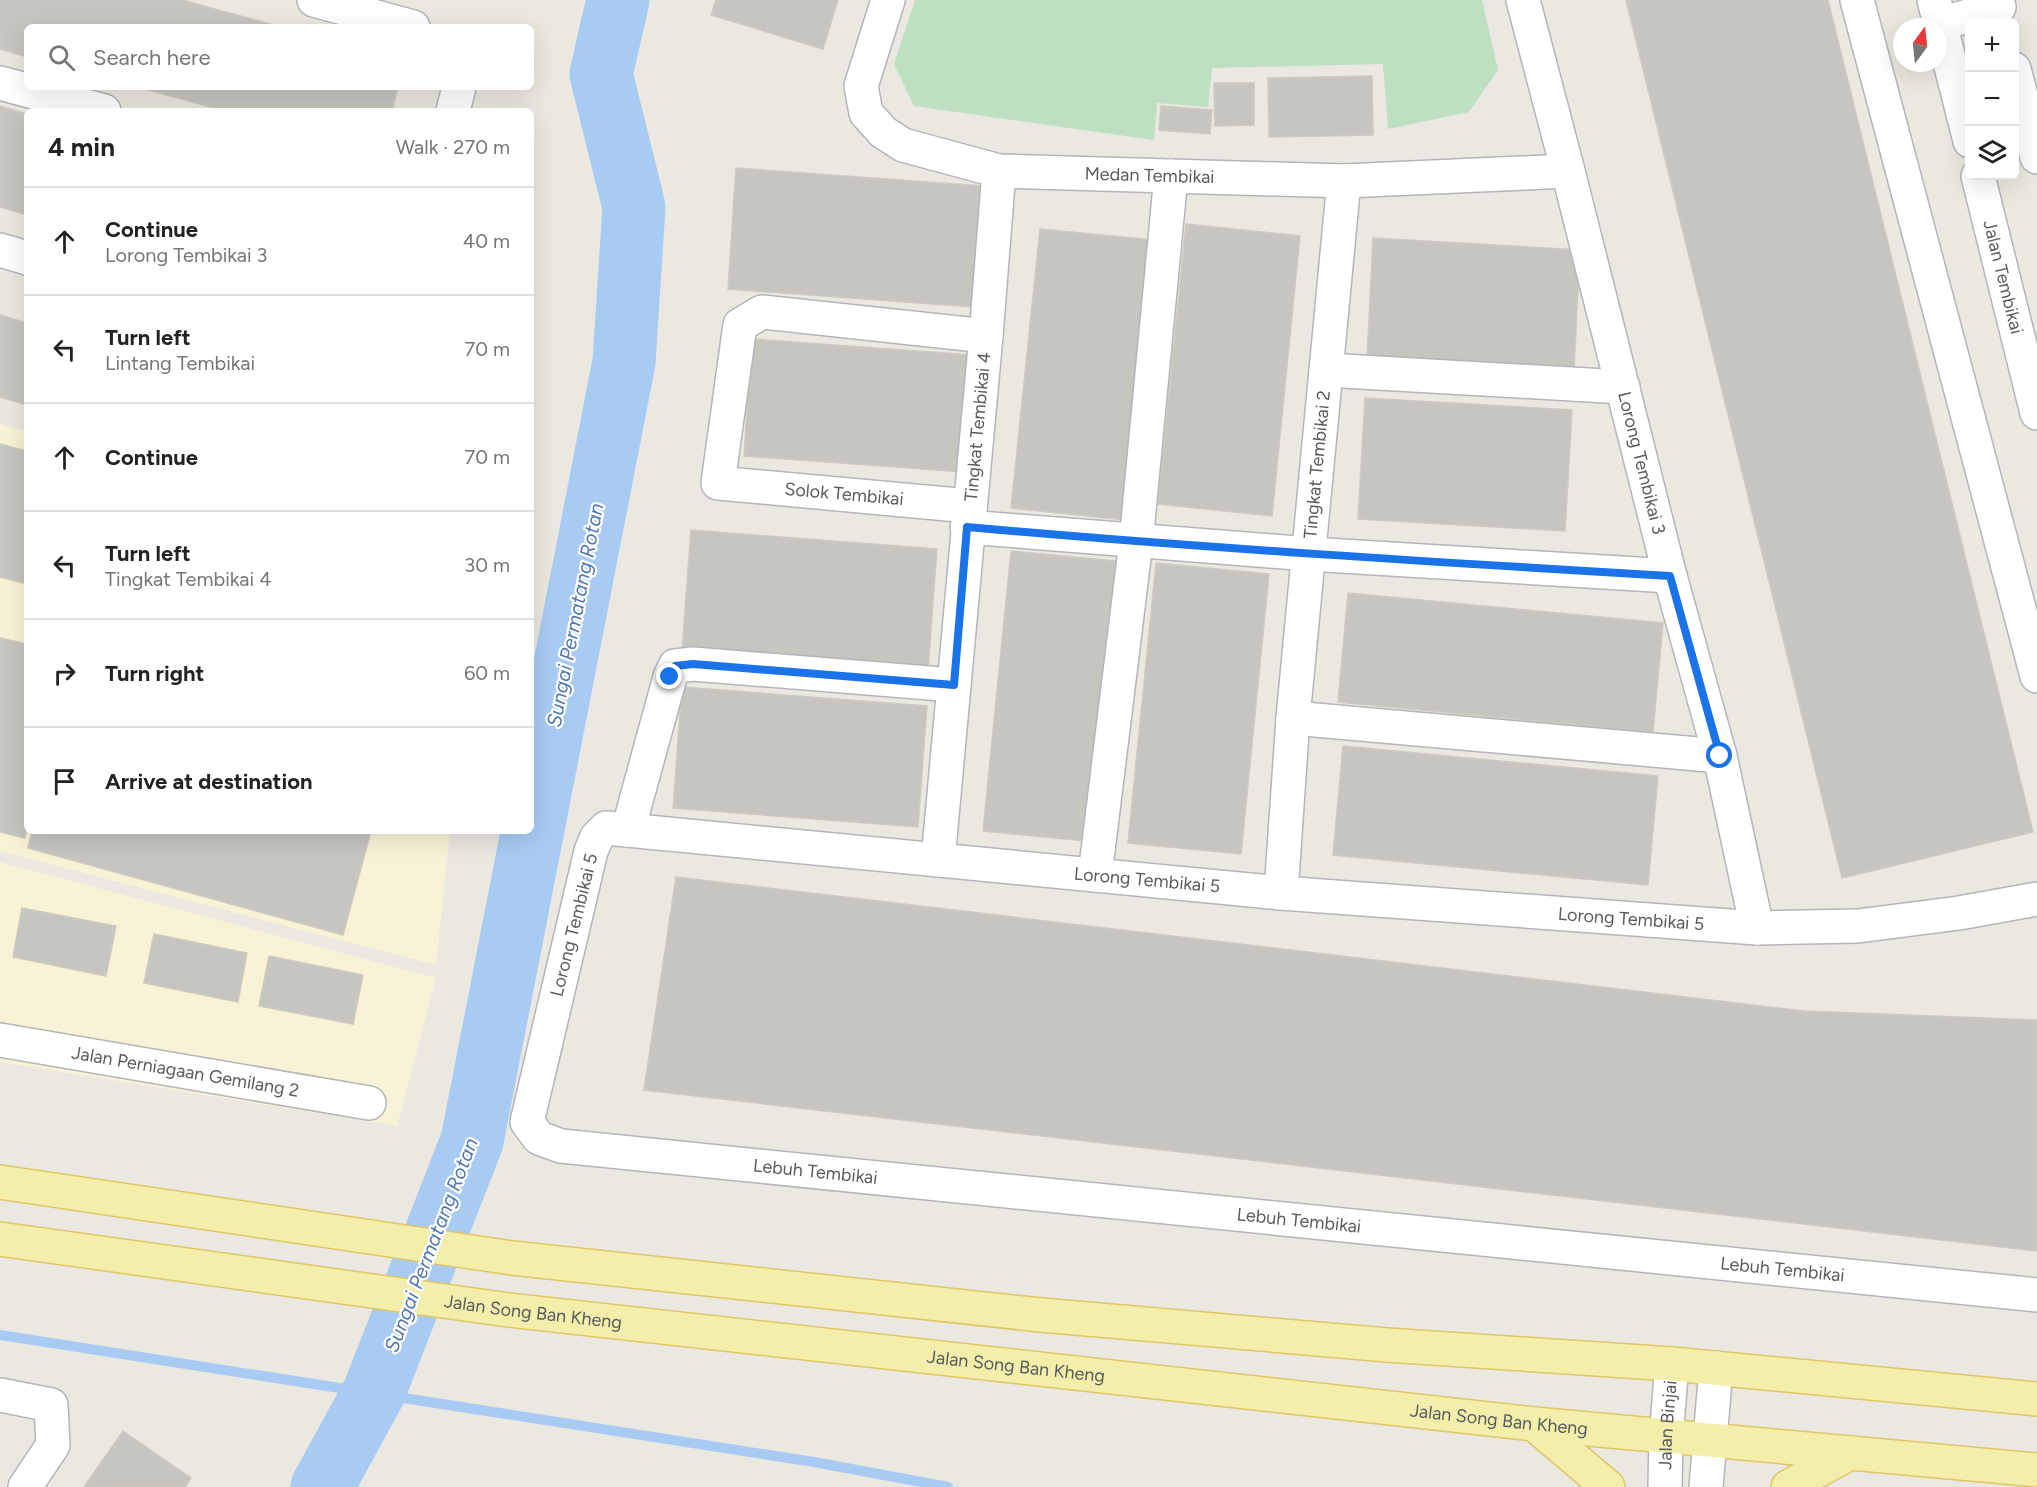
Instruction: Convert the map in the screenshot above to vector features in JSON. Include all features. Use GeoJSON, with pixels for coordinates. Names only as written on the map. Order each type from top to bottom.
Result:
{"type":"FeatureCollection","features":[{"type":"Feature","properties":{"kind":"main road"},"geometry":{"type":"LineString","coordinates":[[0,1182],[512,1258],[1041,1315],[1387,1345],[1672,1364],[2033,1398]]}},
{"type":"Feature","properties":{"kind":"main road","name":"Jalan Song Ban Kheng"},"geometry":{"type":"LineString","coordinates":[[0,1239],[508,1310],[1534,1424],[2037,1470]]}},
{"type":"Feature","properties":{"kind":"main road"},"geometry":{"type":"LineString","coordinates":[[1534,1424],[1608,1487]]}},
{"type":"Feature","properties":{"kind":"main road"},"geometry":{"type":"LineString","coordinates":[[1788,1487],[1850,1453]]}},
{"type":"Feature","properties":{"kind":"street"},"geometry":{"type":"LineString","coordinates":[[314,0],[400,16]]}},
{"type":"Feature","properties":{"kind":"street","name":"Medan Tembikai"},"geometry":{"type":"LineString","coordinates":[[888,0],[861,86],[866,113],[883,132],[903,145],[999,171],[1344,181],[1568,171]]}},
{"type":"Feature","properties":{"kind":"street","name":"Lorong Tembikai 3"},"geometry":{"type":"LineString","coordinates":[[1523,0],[1670,576],[1720,756],[1757,928]]}},
{"type":"Feature","properties":{"kind":"street"},"geometry":{"type":"LineString","coordinates":[[1857,0],[2036,668]]}},
{"type":"Feature","properties":{"kind":"street"},"geometry":{"type":"LineString","coordinates":[[1966,126],[1937,12],[1999,10]]}},
{"type":"Feature","properties":{"kind":"street"},"geometry":{"type":"LineString","coordinates":[[2015,72],[2037,157]]}},
{"type":"Feature","properties":{"kind":"street"},"geometry":{"type":"LineString","coordinates":[[0,83],[24,89]]}},
{"type":"Feature","properties":{"kind":"street"},"geometry":{"type":"LineString","coordinates":[[26,90],[93,108]]}},
{"type":"Feature","properties":{"kind":"street"},"geometry":{"type":"LineString","coordinates":[[454,108],[458,90]]}},
{"type":"Feature","properties":{"kind":"street","name":"Tingkat Tembikai 4"},"geometry":{"type":"LineString","coordinates":[[938,860],[999,171]]}},
{"type":"Feature","properties":{"kind":"street"},"geometry":{"type":"LineString","coordinates":[[1095,874],[1136,542],[1171,176]]}},
{"type":"Feature","properties":{"kind":"street","name":"Jalan Tembikai"},"geometry":{"type":"LineString","coordinates":[[1979,180],[2037,413]]}},
{"type":"Feature","properties":{"kind":"street","name":"Tingkat Tembikai 2"},"geometry":{"type":"LineString","coordinates":[[1281,892],[1293,718],[1344,181]]}},
{"type":"Feature","properties":{"kind":"street"},"geometry":{"type":"LineString","coordinates":[[0,250],[24,257]]}},
{"type":"Feature","properties":{"kind":"street","name":"Solok Tembikai"},"geometry":{"type":"LineString","coordinates":[[986,336],[762,312],[740,325],[718,483],[968,516],[1136,542],[1670,576]]}},
{"type":"Feature","properties":{"kind":"street"},"geometry":{"type":"LineString","coordinates":[[1326,370],[1623,387]]}},
{"type":"Feature","properties":{"kind":"street"},"geometry":{"type":"LineString","coordinates":[[628,830],[675,666],[693,664],[954,685]]}},
{"type":"Feature","properties":{"kind":"street"},"geometry":{"type":"LineString","coordinates":[[1293,718],[1720,756]]}},
{"type":"Feature","properties":{"kind":"street","name":"Lorong Tembikai 5"},"geometry":{"type":"LineString","coordinates":[[561,1146],[539,1138],[527,1122],[591,851],[597,837],[606,828],[1281,892],[1757,928],[1858,926],[1959,913],[2037,898]]}},
{"type":"Feature","properties":{"kind":"street","name":"Jalan Perniagaan Gemilang 2"},"geometry":{"type":"LineString","coordinates":[[0,1040],[369,1103]]}},
{"type":"Feature","properties":{"kind":"street","name":"Lebuh Tembikai"},"geometry":{"type":"LineString","coordinates":[[561,1146],[2037,1295]]}},
{"type":"Feature","properties":{"kind":"street","name":"Jalan Binjai"},"geometry":{"type":"LineString","coordinates":[[1665,1487],[1666,1437],[1672,1364]]}},
{"type":"Feature","properties":{"kind":"street"},"geometry":{"type":"LineString","coordinates":[[1706,1487],[1716,1368]]}},
{"type":"Feature","properties":{"kind":"street"},"geometry":{"type":"LineString","coordinates":[[0,1395],[51,1405],[53,1445],[25,1487]]}},
{"type":"Feature","properties":{"kind":"shaded area"},"geometry":{"type":"Polygon","coordinates":[[[0,424],[24,431],[24,834],[450,834],[436,965],[0,851],[0,424]]]}},
{"type":"Feature","properties":{"kind":"shaded area"},"geometry":{"type":"Polygon","coordinates":[[[0,862],[436,978],[397,1126],[0,1062],[0,862]]]}},
{"type":"Feature","properties":{"kind":"green space"},"geometry":{"type":"Polygon","coordinates":[[[915,0],[1482,0],[1498,70],[1469,112],[1388,129],[1383,64],[1212,68],[1208,107],[1157,103],[1154,140],[914,106],[894,64],[915,0]]]}},
{"type":"Feature","properties":{"kind":"building"},"geometry":{"type":"Polygon","coordinates":[[[0,0],[182,0],[270,24],[24,24],[24,56],[0,49],[0,0]]]}},
{"type":"Feature","properties":{"kind":"building"},"geometry":{"type":"Polygon","coordinates":[[[716,0],[838,0],[823,49],[711,15],[716,0]]]}},
{"type":"Feature","properties":{"kind":"building"},"geometry":{"type":"Polygon","coordinates":[[[1626,0],[1828,0],[2033,832],[1842,878],[1626,0]]]}},
{"type":"Feature","properties":{"kind":"building"},"geometry":{"type":"Polygon","coordinates":[[[1372,76],[1373,135],[1269,137],[1268,78],[1372,76]]]}},
{"type":"Feature","properties":{"kind":"building"},"geometry":{"type":"Polygon","coordinates":[[[1214,83],[1254,83],[1254,125],[1215,126],[1214,83]]]}},
{"type":"Feature","properties":{"kind":"building"},"geometry":{"type":"Polygon","coordinates":[[[149,90],[397,90],[393,108],[214,108],[149,90]]]}},
{"type":"Feature","properties":{"kind":"building"},"geometry":{"type":"Polygon","coordinates":[[[0,106],[24,113],[24,214],[0,207],[0,106]]]}},
{"type":"Feature","properties":{"kind":"building"},"geometry":{"type":"Polygon","coordinates":[[[1161,106],[1212,110],[1210,134],[1159,130],[1161,106]]]}},
{"type":"Feature","properties":{"kind":"building"},"geometry":{"type":"Polygon","coordinates":[[[736,168],[982,186],[973,307],[728,289],[736,168]]]}},
{"type":"Feature","properties":{"kind":"building"},"geometry":{"type":"Polygon","coordinates":[[[1186,224],[1300,236],[1272,516],[1158,504],[1186,224]]]}},
{"type":"Feature","properties":{"kind":"building"},"geometry":{"type":"Polygon","coordinates":[[[1040,229],[1153,240],[1125,520],[1011,508],[1040,229]]]}},
{"type":"Feature","properties":{"kind":"building"},"geometry":{"type":"Polygon","coordinates":[[[1373,238],[1580,250],[1574,370],[1367,359],[1373,238]]]}},
{"type":"Feature","properties":{"kind":"building"},"geometry":{"type":"Polygon","coordinates":[[[0,315],[24,322],[24,404],[0,397],[0,315]]]}},
{"type":"Feature","properties":{"kind":"building"},"geometry":{"type":"Polygon","coordinates":[[[752,339],[971,355],[963,472],[744,456],[752,339]]]}},
{"type":"Feature","properties":{"kind":"building"},"geometry":{"type":"Polygon","coordinates":[[[1365,398],[1572,410],[1565,531],[1358,519],[1365,398]]]}},
{"type":"Feature","properties":{"kind":"building"},"geometry":{"type":"Polygon","coordinates":[[[0,444],[24,450],[24,583],[0,577],[0,444]]]}},
{"type":"Feature","properties":{"kind":"building"},"geometry":{"type":"Polygon","coordinates":[[[691,530],[937,549],[928,670],[682,651],[691,530]]]}},
{"type":"Feature","properties":{"kind":"building"},"geometry":{"type":"Polygon","coordinates":[[[1011,551],[1125,562],[1097,842],[983,831],[1011,551]]]}},
{"type":"Feature","properties":{"kind":"building"},"geometry":{"type":"Polygon","coordinates":[[[1156,563],[1269,574],[1241,854],[1128,843],[1156,563]]]}},
{"type":"Feature","properties":{"kind":"building"},"geometry":{"type":"Polygon","coordinates":[[[1348,593],[1663,623],[1653,732],[1338,702],[1348,593]]]}},
{"type":"Feature","properties":{"kind":"building"},"geometry":{"type":"Polygon","coordinates":[[[0,638],[24,643],[26,834],[25,838],[0,832],[0,638]]]}},
{"type":"Feature","properties":{"kind":"building"},"geometry":{"type":"Polygon","coordinates":[[[682,687],[927,706],[918,827],[673,808],[682,687]]]}},
{"type":"Feature","properties":{"kind":"building"},"geometry":{"type":"Polygon","coordinates":[[[1343,746],[1658,776],[1648,885],[1333,855],[1343,746]]]}},
{"type":"Feature","properties":{"kind":"building"},"geometry":{"type":"Polygon","coordinates":[[[31,834],[370,834],[343,935],[28,848],[31,834]]]}},
{"type":"Feature","properties":{"kind":"building"},"geometry":{"type":"Polygon","coordinates":[[[676,877],[1804,1011],[2037,1020],[2037,1251],[644,1090],[676,877]]]}},
{"type":"Feature","properties":{"kind":"building"},"geometry":{"type":"Polygon","coordinates":[[[22,908],[116,926],[106,976],[13,957],[22,908]]]}},
{"type":"Feature","properties":{"kind":"building"},"geometry":{"type":"Polygon","coordinates":[[[154,934],[247,953],[238,1002],[144,983],[154,934]]]}},
{"type":"Feature","properties":{"kind":"building"},"geometry":{"type":"Polygon","coordinates":[[[269,956],[363,975],[353,1024],[259,1006],[269,956]]]}},
{"type":"Feature","properties":{"kind":"building"},"geometry":{"type":"Polygon","coordinates":[[[123,1431],[191,1478],[185,1487],[84,1487],[123,1431]]]}},
{"type":"Feature","properties":{"kind":"waterway","name":"Sungai Permatang Rotan"},"geometry":{"type":"LineString","coordinates":[[534,823],[624,362],[634,207],[601,74],[618,0]]}},
{"type":"Feature","properties":{"kind":"waterway","name":"Sungai Permatang Rotan"},"geometry":{"type":"LineString","coordinates":[[322,1487],[374,1392],[472,1141],[532,834]]}},
{"type":"Feature","properties":{"kind":"waterway"},"geometry":{"type":"LineString","coordinates":[[0,1335],[814,1462],[948,1487]]}},
{"type":"Feature","properties":{"kind":"route"},"geometry":{"type":"LineString","coordinates":[[670,677],[675,666],[693,664],[954,685],[967,527],[1136,542],[1670,576],[1720,756]]}}]}
